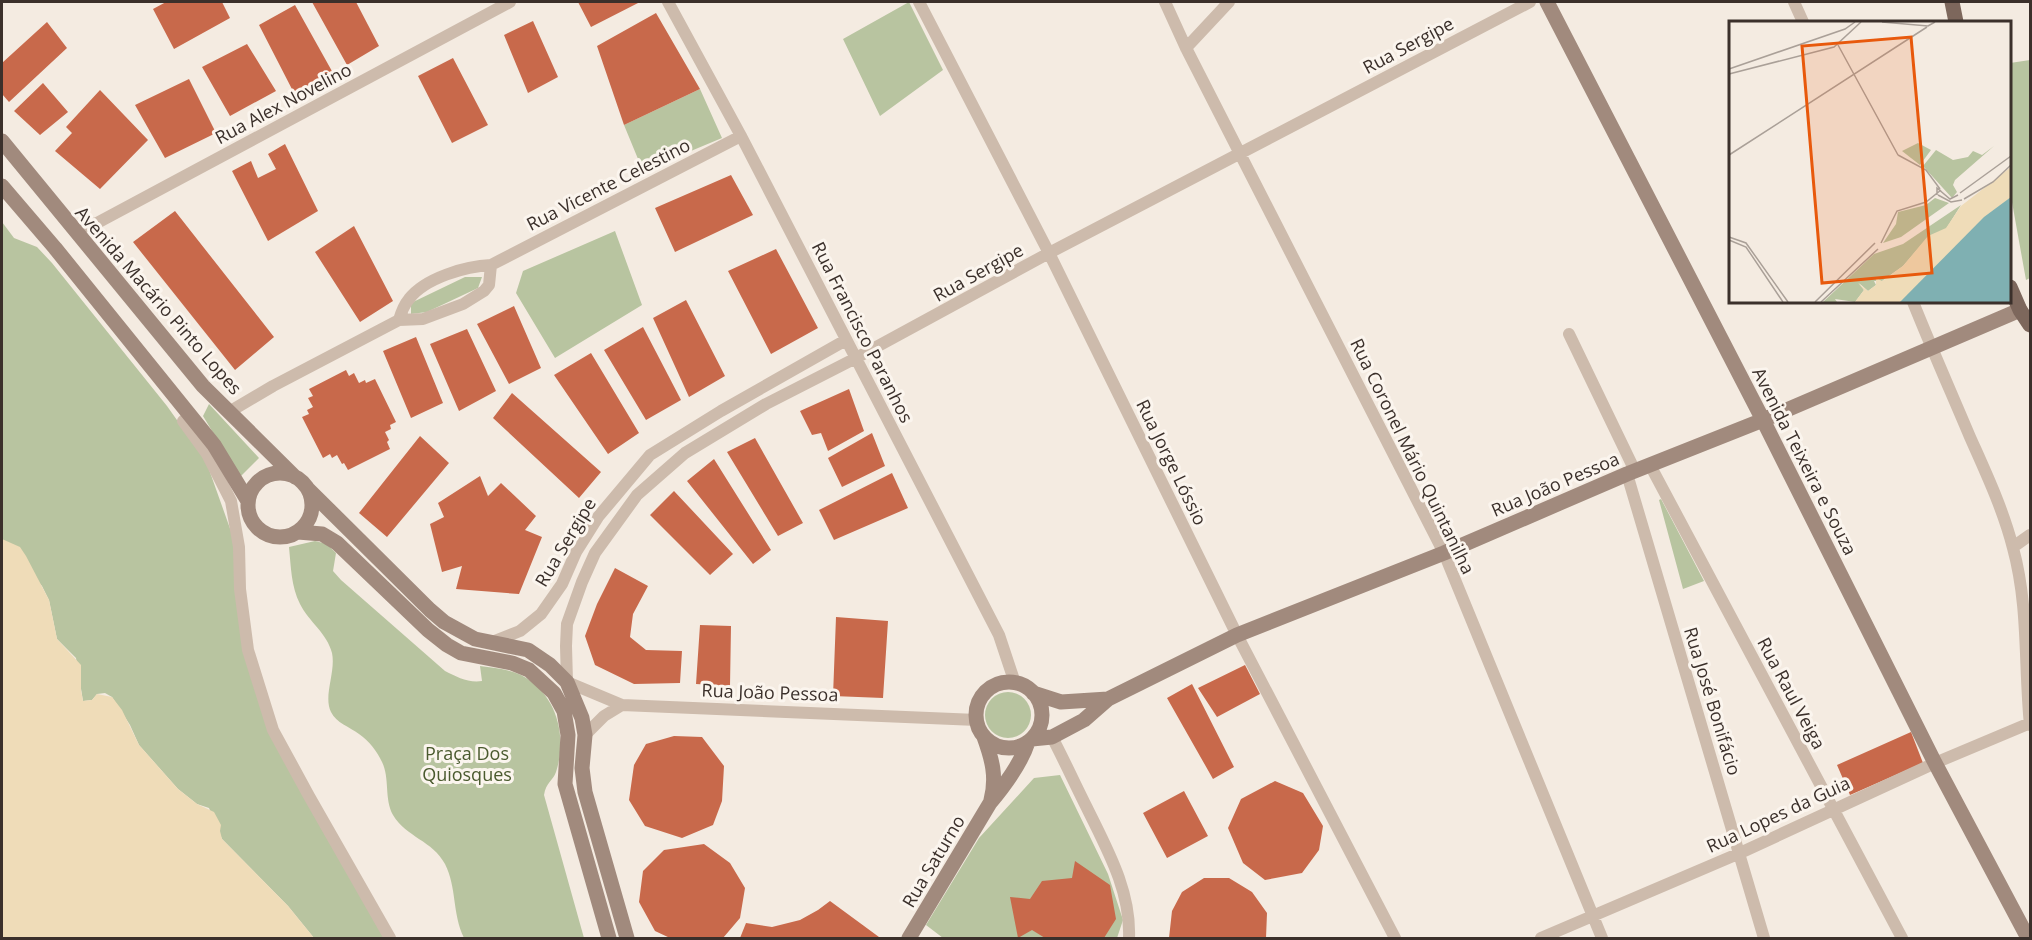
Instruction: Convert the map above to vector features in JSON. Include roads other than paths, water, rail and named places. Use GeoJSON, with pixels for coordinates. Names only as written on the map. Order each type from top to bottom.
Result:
{"type":"FeatureCollection","features":[{"type":"Feature","properties":{"kind":"main road"},"geometry":{"type":"LineString","coordinates":[[1952,2],[1956,21]]}},
{"type":"Feature","properties":{"kind":"main road"},"geometry":{"type":"LineString","coordinates":[[2011,289],[2020,310],[2031,325]]}},
{"type":"Feature","properties":{"kind":"street","name":"Rua Alex Novelino"},"geometry":{"type":"LineString","coordinates":[[71,226],[80,228],[98,223],[510,2]]}},
{"type":"Feature","properties":{"kind":"street","name":"Rua Francisco Paranhos"},"geometry":{"type":"LineString","coordinates":[[668,2],[741,136],[999,635],[1015,683]]}},
{"type":"Feature","properties":{"kind":"street","name":"Rua Jorge Lóssio"},"geometry":{"type":"LineString","coordinates":[[919,2],[1049,253],[1237,635],[1395,939]]}},
{"type":"Feature","properties":{"kind":"street","name":"Rua Coronel Mário Quintanilha"},"geometry":{"type":"LineString","coordinates":[[1165,2],[1186,48],[1444,553],[1602,939]]}},
{"type":"Feature","properties":{"kind":"street"},"geometry":{"type":"LineString","coordinates":[[1186,48],[1229,2]]}},
{"type":"Feature","properties":{"kind":"street","name":"Rua Sergipe"},"geometry":{"type":"LineString","coordinates":[[567,682],[567,624],[582,582],[596,553],[637,495],[685,453],[766,405],[1049,253],[1530,2]]}},
{"type":"Feature","properties":{"kind":"street","name":"Avenida Teixeira e Souza"},"geometry":{"type":"LineString","coordinates":[[1547,2],[1763,420],[1935,763],[2028,939]]}},
{"type":"Feature","properties":{"kind":"street"},"geometry":{"type":"LineString","coordinates":[[1794,2],[1803,21]]}},
{"type":"Feature","properties":{"kind":"street","name":"Rua Vicente Celestino"},"geometry":{"type":"LineString","coordinates":[[399,320],[404,306],[416,291],[438,279],[466,268],[491,265],[741,136]]}},
{"type":"Feature","properties":{"kind":"street","name":"Avenida Macário Pinto Lopes"},"geometry":{"type":"LineString","coordinates":[[2,141],[204,386],[295,477]]}},
{"type":"Feature","properties":{"kind":"street"},"geometry":{"type":"LineString","coordinates":[[2,186],[55,248],[222,456],[248,501],[250,517],[260,530],[275,537],[284,537],[298,532],[322,534],[337,543],[428,630],[447,645],[461,653],[512,663],[528,670],[554,693],[564,711],[568,735],[565,784],[609,939]]}},
{"type":"Feature","properties":{"kind":"street"},"geometry":{"type":"LineString","coordinates":[[230,412],[273,386],[399,320],[431,317],[476,297],[489,285],[491,265]]}},
{"type":"Feature","properties":{"kind":"street"},"geometry":{"type":"LineString","coordinates":[[1913,303],[1998,499],[2013,547],[2021,583],[2030,724]]}},
{"type":"Feature","properties":{"kind":"street","name":"Rua João Pessoa"},"geometry":{"type":"LineString","coordinates":[[1030,740],[1052,737],[1084,720],[1108,699],[1237,635],[1444,553],[1631,472],[1763,420],[2020,310]]}},
{"type":"Feature","properties":{"kind":"street","name":"Rua José Bonifácio"},"geometry":{"type":"LineString","coordinates":[[1569,334],[1631,472],[1764,939]]}},
{"type":"Feature","properties":{"kind":"street","name":"Rua Sergipe"},"geometry":{"type":"LineString","coordinates":[[492,642],[520,631],[541,614],[562,584],[576,552],[598,517],[650,455],[731,405],[846,340]]}},
{"type":"Feature","properties":{"kind":"street"},"geometry":{"type":"LineString","coordinates":[[191,415],[183,422],[207,454],[231,501],[239,547],[240,589],[248,650],[273,730],[390,939]]}},
{"type":"Feature","properties":{"kind":"street"},"geometry":{"type":"LineString","coordinates":[[650,455],[665,472]]}},
{"type":"Feature","properties":{"kind":"street","name":"Rua Raul Veiga"},"geometry":{"type":"LineString","coordinates":[[1650,465],[1902,939]]}},
{"type":"Feature","properties":{"kind":"street"},"geometry":{"type":"LineString","coordinates":[[248,501],[254,485],[261,478],[278,472],[295,477],[437,616],[475,639],[528,650],[550,665],[567,682],[582,718],[585,735],[582,768],[585,792],[627,939]]}},
{"type":"Feature","properties":{"kind":"street"},"geometry":{"type":"LineString","coordinates":[[298,532],[311,512],[312,504],[308,489]]}},
{"type":"Feature","properties":{"kind":"street"},"geometry":{"type":"LineString","coordinates":[[2013,547],[2031,535]]}},
{"type":"Feature","properties":{"kind":"street","name":"Rua João Pessoa"},"geometry":{"type":"LineString","coordinates":[[567,682],[622,705],[977,720]]}},
{"type":"Feature","properties":{"kind":"street"},"geometry":{"type":"LineString","coordinates":[[1015,683],[1033,693],[1041,711],[1041,721],[1038,730],[1030,740],[1013,748],[1005,748],[997,746],[984,736],[977,720],[977,709],[980,700],[987,692],[995,686],[1015,683]]}},
{"type":"Feature","properties":{"kind":"street","name":"Rua João Pessoa"},"geometry":{"type":"LineString","coordinates":[[1033,693],[1061,702],[1108,699]]}},
{"type":"Feature","properties":{"kind":"street"},"geometry":{"type":"LineString","coordinates":[[585,735],[604,716],[622,705]]}},
{"type":"Feature","properties":{"kind":"street","name":"Rua Lopes da Guia"},"geometry":{"type":"LineString","coordinates":[[1541,939],[1740,853],[1935,763],[2030,724]]}},
{"type":"Feature","properties":{"kind":"street","name":"Rua Saturno"},"geometry":{"type":"LineString","coordinates":[[984,736],[995,772],[990,803]]}},
{"type":"Feature","properties":{"kind":"street"},"geometry":{"type":"LineString","coordinates":[[1052,737],[1119,879],[1130,921],[1129,939]]}},
{"type":"Feature","properties":{"kind":"street","name":"Rua Saturno"},"geometry":{"type":"LineString","coordinates":[[909,939],[990,803],[1025,754],[1030,740]]}},
{"type":"Feature","properties":{"kind":"park label","name":"Praça Dos Quiosques"},"geometry":{"type":"Point","coordinates":[467,763]}}]}
